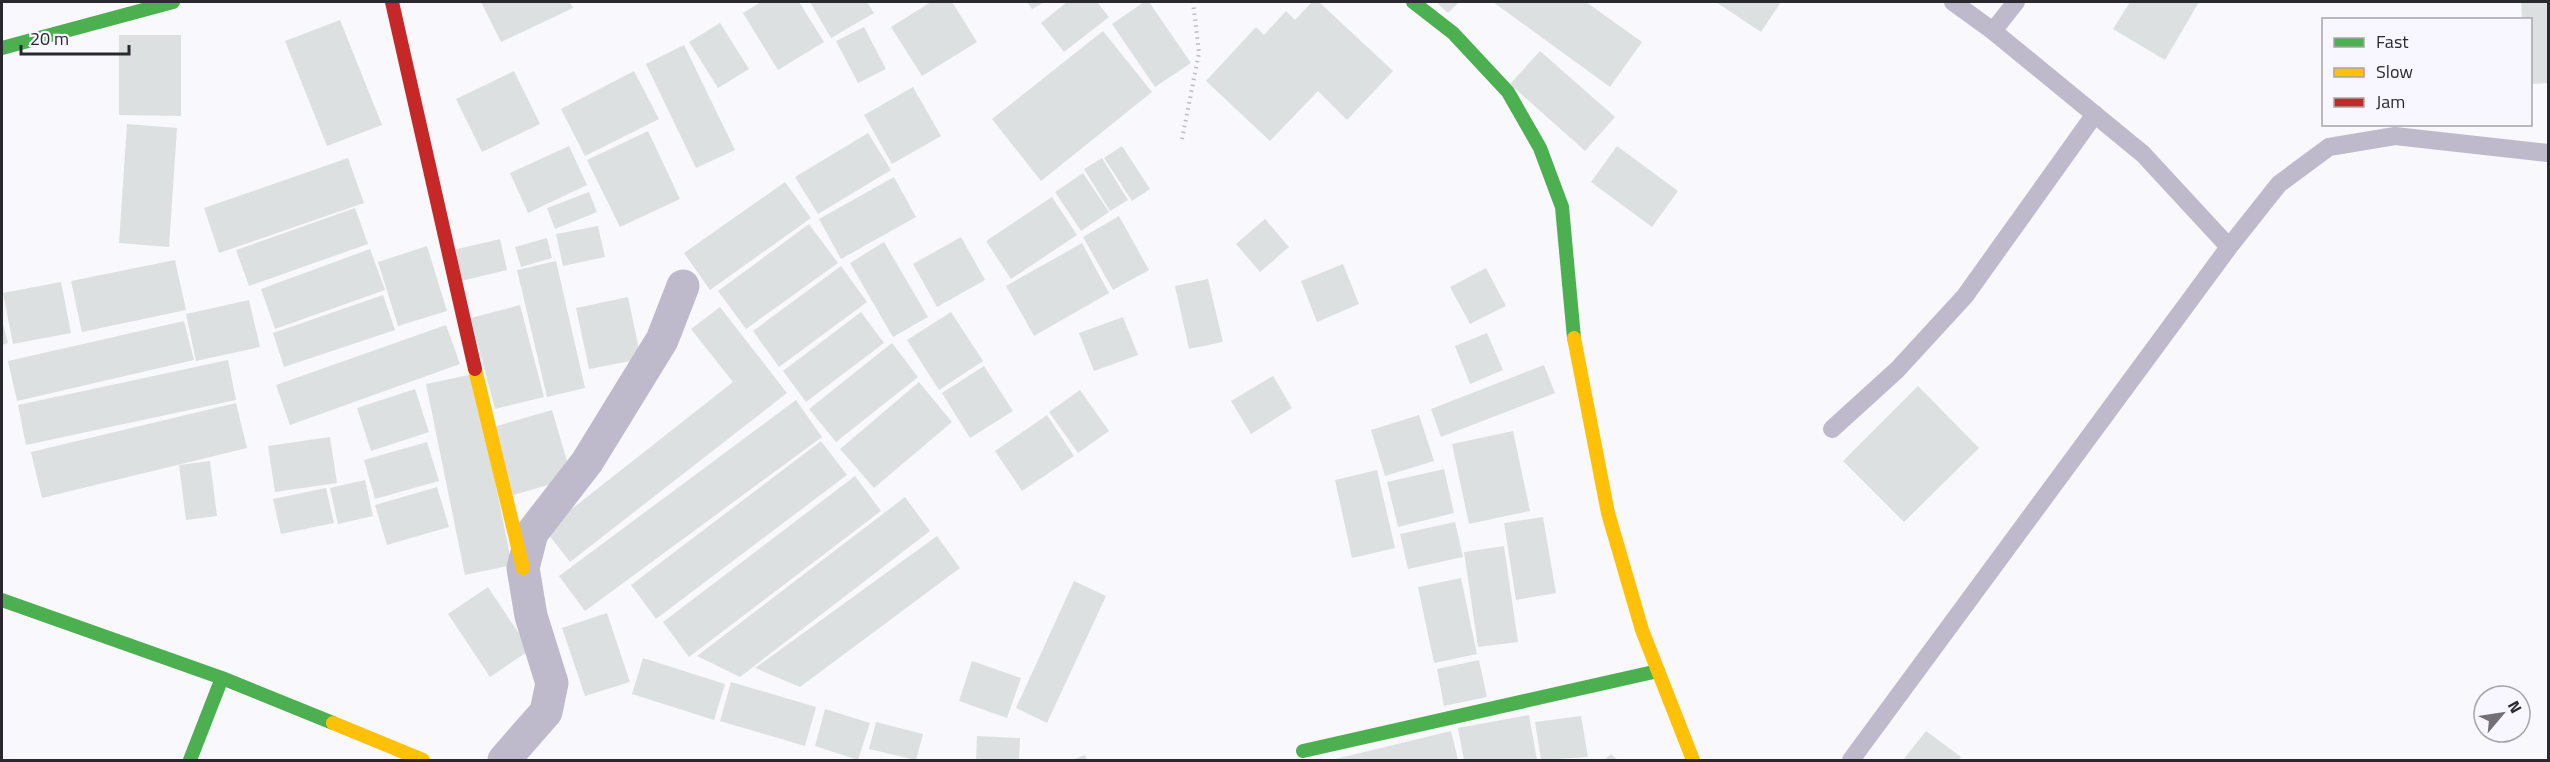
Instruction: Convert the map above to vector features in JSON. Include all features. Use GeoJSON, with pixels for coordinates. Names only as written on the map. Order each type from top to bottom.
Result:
{"type":"FeatureCollection","features":[{"type":"Feature","properties":{"kind":"street"},"geometry":{"type":"LineString","coordinates":[[2,48],[173,2]]}},
{"type":"Feature","properties":{"kind":"street"},"geometry":{"type":"LineString","coordinates":[[393,2],[497,466],[523,568],[531,616],[552,683],[546,712],[504,760]]}},
{"type":"Feature","properties":{"kind":"street"},"geometry":{"type":"LineString","coordinates":[[1413,2],[1453,33],[1508,92],[1540,148],[1562,207],[1575,345],[1608,513],[1642,630],[1693,760]]}},
{"type":"Feature","properties":{"kind":"street"},"geometry":{"type":"LineString","coordinates":[[523,568],[532,533],[587,462],[662,340],[683,286]]}},
{"type":"Feature","properties":{"kind":"street"},"geometry":{"type":"LineString","coordinates":[[2,600],[222,678],[423,760]]}},
{"type":"Feature","properties":{"kind":"street"},"geometry":{"type":"LineString","coordinates":[[1303,751],[1658,671]]}},
{"type":"Feature","properties":{"kind":"street"},"geometry":{"type":"LineString","coordinates":[[190,760],[222,678]]}},
{"type":"Feature","properties":{"kind":"lane"},"geometry":{"type":"LineString","coordinates":[[1953,2],[1993,31],[2143,153],[2229,247]]}},
{"type":"Feature","properties":{"kind":"lane"},"geometry":{"type":"LineString","coordinates":[[1993,31],[2016,2]]}},
{"type":"Feature","properties":{"kind":"lane"},"geometry":{"type":"LineString","coordinates":[[1832,429],[1897,370],[1965,296],[2095,114]]}},
{"type":"Feature","properties":{"kind":"lane"},"geometry":{"type":"LineString","coordinates":[[1851,760],[2229,247],[2279,184],[2329,147],[2395,136],[2548,153]]}},
{"type":"Feature","properties":{"kind":"path"},"geometry":{"type":"LineString","coordinates":[[1182,139],[1199,53],[1192,2]]}},
{"type":"Feature","properties":{"kind":"building"},"geometry":{"type":"Polygon","coordinates":[[[481,2],[570,2],[573,8],[501,42],[481,2]]]}},
{"type":"Feature","properties":{"kind":"building"},"geometry":{"type":"Polygon","coordinates":[[[761,2],[799,2],[824,42],[778,70],[743,13],[761,2]]]}},
{"type":"Feature","properties":{"kind":"building"},"geometry":{"type":"Polygon","coordinates":[[[810,2],[867,2],[874,13],[831,38],[810,2]]]}},
{"type":"Feature","properties":{"kind":"building"},"geometry":{"type":"Polygon","coordinates":[[[931,2],[952,2],[977,42],[922,76],[891,27],[931,2]]]}},
{"type":"Feature","properties":{"kind":"building"},"geometry":{"type":"Polygon","coordinates":[[[1027,2],[1045,2],[1032,9],[1027,2]]]}},
{"type":"Feature","properties":{"kind":"building"},"geometry":{"type":"Polygon","coordinates":[[[1067,2],[1097,2],[1109,17],[1064,52],[1041,23],[1067,2]]]}},
{"type":"Feature","properties":{"kind":"building"},"geometry":{"type":"Polygon","coordinates":[[[1144,2],[1149,2],[1191,63],[1155,87],[1112,24],[1144,2]]]}},
{"type":"Feature","properties":{"kind":"building"},"geometry":{"type":"Polygon","coordinates":[[[1312,2],[1319,2],[1393,71],[1347,120],[1318,91],[1270,141],[1206,81],[1256,27],[1264,35],[1286,11],[1295,20],[1312,2]]]}},
{"type":"Feature","properties":{"kind":"building"},"geometry":{"type":"Polygon","coordinates":[[[1436,2],[1459,2],[1448,13],[1436,2]]]}},
{"type":"Feature","properties":{"kind":"building"},"geometry":{"type":"Polygon","coordinates":[[[1493,2],[1586,2],[1642,42],[1610,87],[1493,2]]]}},
{"type":"Feature","properties":{"kind":"building"},"geometry":{"type":"Polygon","coordinates":[[[1716,2],[1781,2],[1761,32],[1716,2]]]}},
{"type":"Feature","properties":{"kind":"building"},"geometry":{"type":"Polygon","coordinates":[[[2130,2],[2199,2],[2165,60],[2113,29],[2130,2]]]}},
{"type":"Feature","properties":{"kind":"building"},"geometry":{"type":"Polygon","coordinates":[[[2521,2],[2548,2],[2548,83],[2532,84],[2532,18],[2522,18],[2521,2]]]}},
{"type":"Feature","properties":{"kind":"building"},"geometry":{"type":"Polygon","coordinates":[[[340,20],[382,125],[327,146],[285,41],[340,20]]]}},
{"type":"Feature","properties":{"kind":"building"},"geometry":{"type":"Polygon","coordinates":[[[720,23],[749,69],[718,88],[689,42],[720,23]]]}},
{"type":"Feature","properties":{"kind":"building"},"geometry":{"type":"Polygon","coordinates":[[[864,27],[886,69],[858,83],[836,41],[864,27]]]}},
{"type":"Feature","properties":{"kind":"building"},"geometry":{"type":"Polygon","coordinates":[[[1103,31],[1152,92],[1041,181],[992,119],[1103,31]]]}},
{"type":"Feature","properties":{"kind":"building"},"geometry":{"type":"Polygon","coordinates":[[[119,35],[181,35],[181,116],[119,115],[119,35]]]}},
{"type":"Feature","properties":{"kind":"building"},"geometry":{"type":"Polygon","coordinates":[[[684,45],[735,150],[696,168],[646,64],[684,45]]]}},
{"type":"Feature","properties":{"kind":"building"},"geometry":{"type":"Polygon","coordinates":[[[1540,51],[1615,117],[1585,151],[1510,84],[1540,51]]]}},
{"type":"Feature","properties":{"kind":"building"},"geometry":{"type":"Polygon","coordinates":[[[514,71],[540,124],[482,152],[456,99],[514,71]]]}},
{"type":"Feature","properties":{"kind":"building"},"geometry":{"type":"Polygon","coordinates":[[[634,71],[659,119],[585,156],[561,109],[634,71]]]}},
{"type":"Feature","properties":{"kind":"building"},"geometry":{"type":"Polygon","coordinates":[[[913,87],[941,136],[892,164],[864,115],[913,87]]]}},
{"type":"Feature","properties":{"kind":"building"},"geometry":{"type":"Polygon","coordinates":[[[127,124],[177,128],[169,247],[119,243],[127,124]]]}},
{"type":"Feature","properties":{"kind":"building"},"geometry":{"type":"Polygon","coordinates":[[[648,131],[680,199],[620,227],[587,160],[648,131]]]}},
{"type":"Feature","properties":{"kind":"building"},"geometry":{"type":"Polygon","coordinates":[[[868,133],[891,170],[818,214],[795,177],[868,133]]]}},
{"type":"Feature","properties":{"kind":"building"},"geometry":{"type":"Polygon","coordinates":[[[569,146],[587,185],[528,213],[510,173],[569,146]]]}},
{"type":"Feature","properties":{"kind":"building"},"geometry":{"type":"Polygon","coordinates":[[[1122,146],[1150,189],[1132,201],[1104,158],[1122,146]]]}},
{"type":"Feature","properties":{"kind":"building"},"geometry":{"type":"Polygon","coordinates":[[[1617,146],[1678,191],[1652,227],[1591,182],[1617,146]]]}},
{"type":"Feature","properties":{"kind":"building"},"geometry":{"type":"Polygon","coordinates":[[[348,158],[364,203],[219,253],[204,208],[348,158]]]}},
{"type":"Feature","properties":{"kind":"building"},"geometry":{"type":"Polygon","coordinates":[[[1102,158],[1128,200],[1110,211],[1084,169],[1102,158]]]}},
{"type":"Feature","properties":{"kind":"building"},"geometry":{"type":"Polygon","coordinates":[[[1083,173],[1109,212],[1081,231],[1055,192],[1083,173]]]}},
{"type":"Feature","properties":{"kind":"building"},"geometry":{"type":"Polygon","coordinates":[[[894,177],[916,217],[841,259],[819,219],[894,177]]]}},
{"type":"Feature","properties":{"kind":"building"},"geometry":{"type":"Polygon","coordinates":[[[785,182],[811,218],[710,290],[684,253],[785,182]]]}},
{"type":"Feature","properties":{"kind":"building"},"geometry":{"type":"Polygon","coordinates":[[[589,192],[597,212],[555,229],[547,208],[589,192]]]}},
{"type":"Feature","properties":{"kind":"building"},"geometry":{"type":"Polygon","coordinates":[[[1052,197],[1077,235],[1011,279],[986,241],[1052,197]]]}},
{"type":"Feature","properties":{"kind":"building"},"geometry":{"type":"Polygon","coordinates":[[[355,208],[368,244],[249,286],[236,250],[355,208]]]}},
{"type":"Feature","properties":{"kind":"building"},"geometry":{"type":"Polygon","coordinates":[[[1119,216],[1149,270],[1113,290],[1083,237],[1119,216]]]}},
{"type":"Feature","properties":{"kind":"building"},"geometry":{"type":"Polygon","coordinates":[[[1265,219],[1289,247],[1260,272],[1236,244],[1265,219]]]}},
{"type":"Feature","properties":{"kind":"building"},"geometry":{"type":"Polygon","coordinates":[[[809,224],[838,263],[746,329],[718,291],[809,224]]]}},
{"type":"Feature","properties":{"kind":"building"},"geometry":{"type":"Polygon","coordinates":[[[598,226],[605,257],[563,266],[556,234],[598,226]]]}},
{"type":"Feature","properties":{"kind":"building"},"geometry":{"type":"Polygon","coordinates":[[[961,237],[985,280],[937,307],[913,264],[961,237]]]}},
{"type":"Feature","properties":{"kind":"building"},"geometry":{"type":"Polygon","coordinates":[[[547,238],[552,258],[521,267],[515,247],[547,238]]]}},
{"type":"Feature","properties":{"kind":"building"},"geometry":{"type":"Polygon","coordinates":[[[500,239],[507,270],[457,282],[449,251],[500,239]]]}},
{"type":"Feature","properties":{"kind":"building"},"geometry":{"type":"Polygon","coordinates":[[[884,242],[928,317],[893,337],[850,263],[884,242]]]}},
{"type":"Feature","properties":{"kind":"building"},"geometry":{"type":"Polygon","coordinates":[[[1082,243],[1109,293],[1034,336],[1006,286],[1082,243]]]}},
{"type":"Feature","properties":{"kind":"building"},"geometry":{"type":"Polygon","coordinates":[[[427,246],[447,311],[398,326],[378,262],[427,246]]]}},
{"type":"Feature","properties":{"kind":"building"},"geometry":{"type":"Polygon","coordinates":[[[370,249],[385,290],[275,329],[261,289],[370,249]]]}},
{"type":"Feature","properties":{"kind":"building"},"geometry":{"type":"Polygon","coordinates":[[[175,260],[186,310],[82,332],[71,281],[175,260]]]}},
{"type":"Feature","properties":{"kind":"building"},"geometry":{"type":"Polygon","coordinates":[[[556,261],[585,388],[547,397],[517,270],[556,261]]]}},
{"type":"Feature","properties":{"kind":"building"},"geometry":{"type":"Polygon","coordinates":[[[1343,264],[1359,304],[1317,322],[1301,281],[1343,264]]]}},
{"type":"Feature","properties":{"kind":"building"},"geometry":{"type":"Polygon","coordinates":[[[841,266],[867,302],[779,367],[753,331],[841,266]]]}},
{"type":"Feature","properties":{"kind":"building"},"geometry":{"type":"Polygon","coordinates":[[[1486,268],[1506,306],[1470,324],[1450,287],[1486,268]]]}},
{"type":"Feature","properties":{"kind":"building"},"geometry":{"type":"Polygon","coordinates":[[[1208,279],[1223,342],[1189,349],[1175,286],[1208,279]]]}},
{"type":"Feature","properties":{"kind":"building"},"geometry":{"type":"Polygon","coordinates":[[[61,282],[71,333],[13,344],[3,293],[61,282]]]}},
{"type":"Feature","properties":{"kind":"building"},"geometry":{"type":"Polygon","coordinates":[[[383,295],[395,330],[284,367],[273,333],[383,295]]]}},
{"type":"Feature","properties":{"kind":"building"},"geometry":{"type":"Polygon","coordinates":[[[628,297],[641,359],[589,369],[576,308],[628,297]]]}},
{"type":"Feature","properties":{"kind":"building"},"geometry":{"type":"Polygon","coordinates":[[[249,300],[260,347],[196,361],[186,314],[249,300]]]}},
{"type":"Feature","properties":{"kind":"building"},"geometry":{"type":"Polygon","coordinates":[[[520,305],[544,397],[495,409],[471,318],[520,305]]]}},
{"type":"Feature","properties":{"kind":"building"},"geometry":{"type":"Polygon","coordinates":[[[720,307],[787,393],[570,562],[545,530],[733,382],[691,329],[720,307]]]}},
{"type":"Feature","properties":{"kind":"building"},"geometry":{"type":"Polygon","coordinates":[[[861,312],[884,343],[806,402],[783,371],[861,312]]]}},
{"type":"Feature","properties":{"kind":"building"},"geometry":{"type":"Polygon","coordinates":[[[951,312],[983,361],[939,390],[907,340],[951,312]]]}},
{"type":"Feature","properties":{"kind":"building"},"geometry":{"type":"Polygon","coordinates":[[[1123,317],[1138,355],[1094,371],[1079,333],[1123,317]]]}},
{"type":"Feature","properties":{"kind":"building"},"geometry":{"type":"Polygon","coordinates":[[[2,320],[8,343],[2,345],[2,320]]]}},
{"type":"Feature","properties":{"kind":"building"},"geometry":{"type":"Polygon","coordinates":[[[184,321],[194,360],[17,401],[8,361],[184,321]]]}},
{"type":"Feature","properties":{"kind":"building"},"geometry":{"type":"Polygon","coordinates":[[[446,325],[460,364],[290,425],[276,385],[446,325]]]}},
{"type":"Feature","properties":{"kind":"building"},"geometry":{"type":"Polygon","coordinates":[[[1487,333],[1503,370],[1470,384],[1455,346],[1487,333]]]}},
{"type":"Feature","properties":{"kind":"building"},"geometry":{"type":"Polygon","coordinates":[[[892,343],[918,377],[836,442],[809,409],[892,343]]]}},
{"type":"Feature","properties":{"kind":"building"},"geometry":{"type":"Polygon","coordinates":[[[228,360],[236,400],[26,445],[18,405],[228,360]]]}},
{"type":"Feature","properties":{"kind":"building"},"geometry":{"type":"Polygon","coordinates":[[[1544,365],[1555,393],[1441,437],[1431,409],[1544,365]]]}},
{"type":"Feature","properties":{"kind":"building"},"geometry":{"type":"Polygon","coordinates":[[[984,366],[1013,411],[970,438],[942,393],[984,366]]]}},
{"type":"Feature","properties":{"kind":"building"},"geometry":{"type":"Polygon","coordinates":[[[473,374],[512,565],[465,575],[426,384],[473,374]]]}},
{"type":"Feature","properties":{"kind":"building"},"geometry":{"type":"Polygon","coordinates":[[[1273,376],[1292,408],[1251,434],[1231,401],[1273,376]]]}},
{"type":"Feature","properties":{"kind":"building"},"geometry":{"type":"Polygon","coordinates":[[[919,382],[952,422],[874,488],[840,449],[919,382]]]}},
{"type":"Feature","properties":{"kind":"building"},"geometry":{"type":"Polygon","coordinates":[[[1918,386],[1979,448],[1904,522],[1843,461],[1918,386]]]}},
{"type":"Feature","properties":{"kind":"building"},"geometry":{"type":"Polygon","coordinates":[[[415,389],[429,432],[371,451],[357,408],[415,389]]]}},
{"type":"Feature","properties":{"kind":"building"},"geometry":{"type":"Polygon","coordinates":[[[1080,390],[1109,431],[1078,453],[1049,412],[1080,390]]]}},
{"type":"Feature","properties":{"kind":"building"},"geometry":{"type":"Polygon","coordinates":[[[796,400],[822,437],[585,611],[559,576],[796,400]]]}},
{"type":"Feature","properties":{"kind":"building"},"geometry":{"type":"Polygon","coordinates":[[[236,403],[247,448],[42,498],[31,452],[236,403]]]}},
{"type":"Feature","properties":{"kind":"building"},"geometry":{"type":"Polygon","coordinates":[[[552,410],[572,478],[510,496],[490,428],[552,410]]]}},
{"type":"Feature","properties":{"kind":"building"},"geometry":{"type":"Polygon","coordinates":[[[1047,415],[1074,456],[1022,491],[995,451],[1047,415]]]}},
{"type":"Feature","properties":{"kind":"building"},"geometry":{"type":"Polygon","coordinates":[[[1419,415],[1434,461],[1385,476],[1371,430],[1419,415]]]}},
{"type":"Feature","properties":{"kind":"building"},"geometry":{"type":"Polygon","coordinates":[[[1513,431],[1530,511],[1469,524],[1452,444],[1513,431]]]}},
{"type":"Feature","properties":{"kind":"building"},"geometry":{"type":"Polygon","coordinates":[[[330,437],[337,483],[275,492],[268,446],[330,437]]]}},
{"type":"Feature","properties":{"kind":"building"},"geometry":{"type":"Polygon","coordinates":[[[821,441],[847,475],[656,619],[631,585],[821,441]]]}},
{"type":"Feature","properties":{"kind":"building"},"geometry":{"type":"Polygon","coordinates":[[[427,442],[439,481],[375,499],[364,460],[427,442]]]}},
{"type":"Feature","properties":{"kind":"building"},"geometry":{"type":"Polygon","coordinates":[[[210,461],[217,516],[186,520],[179,465],[210,461]]]}},
{"type":"Feature","properties":{"kind":"building"},"geometry":{"type":"Polygon","coordinates":[[[1444,469],[1454,513],[1398,527],[1387,482],[1444,469]]]}},
{"type":"Feature","properties":{"kind":"building"},"geometry":{"type":"Polygon","coordinates":[[[1377,470],[1395,548],[1352,558],[1335,480],[1377,470]]]}},
{"type":"Feature","properties":{"kind":"building"},"geometry":{"type":"Polygon","coordinates":[[[855,476],[881,511],[689,657],[663,622],[855,476]]]}},
{"type":"Feature","properties":{"kind":"building"},"geometry":{"type":"Polygon","coordinates":[[[365,480],[373,516],[338,524],[330,488],[365,480]]]}},
{"type":"Feature","properties":{"kind":"building"},"geometry":{"type":"Polygon","coordinates":[[[437,487],[449,527],[387,545],[375,505],[437,487]]]}},
{"type":"Feature","properties":{"kind":"building"},"geometry":{"type":"Polygon","coordinates":[[[326,488],[334,523],[281,534],[273,499],[326,488]]]}},
{"type":"Feature","properties":{"kind":"building"},"geometry":{"type":"Polygon","coordinates":[[[905,497],[930,531],[740,677],[697,656],[905,497]]]}},
{"type":"Feature","properties":{"kind":"building"},"geometry":{"type":"Polygon","coordinates":[[[1543,517],[1556,593],[1516,600],[1504,523],[1543,517]]]}},
{"type":"Feature","properties":{"kind":"building"},"geometry":{"type":"Polygon","coordinates":[[[1455,522],[1463,557],[1408,569],[1400,534],[1455,522]]]}},
{"type":"Feature","properties":{"kind":"building"},"geometry":{"type":"Polygon","coordinates":[[[937,536],[960,568],[800,687],[755,668],[937,536]]]}},
{"type":"Feature","properties":{"kind":"building"},"geometry":{"type":"Polygon","coordinates":[[[1504,546],[1518,642],[1478,647],[1464,552],[1504,546]]]}},
{"type":"Feature","properties":{"kind":"building"},"geometry":{"type":"Polygon","coordinates":[[[1461,578],[1477,654],[1434,663],[1418,587],[1461,578]]]}},
{"type":"Feature","properties":{"kind":"building"},"geometry":{"type":"Polygon","coordinates":[[[1074,581],[1106,596],[1047,723],[1016,708],[1074,581]]]}},
{"type":"Feature","properties":{"kind":"building"},"geometry":{"type":"Polygon","coordinates":[[[488,587],[530,650],[490,677],[448,614],[488,587]]]}},
{"type":"Feature","properties":{"kind":"building"},"geometry":{"type":"Polygon","coordinates":[[[607,613],[630,682],[585,696],[562,628],[607,613]]]}},
{"type":"Feature","properties":{"kind":"building"},"geometry":{"type":"Polygon","coordinates":[[[643,658],[725,684],[714,720],[632,694],[643,658]]]}},
{"type":"Feature","properties":{"kind":"building"},"geometry":{"type":"Polygon","coordinates":[[[1479,660],[1487,697],[1444,706],[1437,669],[1479,660]]]}},
{"type":"Feature","properties":{"kind":"building"},"geometry":{"type":"Polygon","coordinates":[[[972,661],[1021,678],[1007,718],[959,701],[972,661]]]}},
{"type":"Feature","properties":{"kind":"building"},"geometry":{"type":"Polygon","coordinates":[[[731,682],[816,707],[805,746],[720,721],[731,682]]]}},
{"type":"Feature","properties":{"kind":"building"},"geometry":{"type":"Polygon","coordinates":[[[825,709],[870,723],[858,760],[815,746],[825,709]]]}},
{"type":"Feature","properties":{"kind":"building"},"geometry":{"type":"Polygon","coordinates":[[[1529,715],[1537,760],[1464,760],[1458,728],[1529,715]]]}},
{"type":"Feature","properties":{"kind":"building"},"geometry":{"type":"Polygon","coordinates":[[[1581,716],[1588,757],[1541,760],[1535,722],[1581,716]]]}},
{"type":"Feature","properties":{"kind":"building"},"geometry":{"type":"Polygon","coordinates":[[[876,722],[923,734],[916,760],[869,749],[876,722]]]}},
{"type":"Feature","properties":{"kind":"building"},"geometry":{"type":"Polygon","coordinates":[[[1451,731],[1458,760],[1331,760],[1451,731]]]}},
{"type":"Feature","properties":{"kind":"building"},"geometry":{"type":"Polygon","coordinates":[[[1926,731],[1961,757],[1958,760],[1903,760],[1926,731]]]}},
{"type":"Feature","properties":{"kind":"building"},"geometry":{"type":"Polygon","coordinates":[[[977,736],[1020,738],[1019,760],[976,760],[977,736]]]}},
{"type":"Feature","properties":{"kind":"building"},"geometry":{"type":"Polygon","coordinates":[[[1611,754],[1618,760],[1604,760],[1611,754]]]}},
{"type":"Feature","properties":{"kind":"building"},"geometry":{"type":"Polygon","coordinates":[[[1085,755],[1087,760],[1072,760],[1085,755]]]}},
{"type":"Feature","properties":{"kind":"traffic: fast"},"geometry":{"type":"LineString","coordinates":[[2,48],[173,2]]}},
{"type":"Feature","properties":{"kind":"traffic: fast"},"geometry":{"type":"LineString","coordinates":[[1413,2],[1453,33],[1508,92],[1540,148],[1562,207],[1574,338]]}},
{"type":"Feature","properties":{"kind":"traffic: fast"},"geometry":{"type":"LineString","coordinates":[[2,600],[222,678],[333,723]]}},
{"type":"Feature","properties":{"kind":"traffic: fast"},"geometry":{"type":"LineString","coordinates":[[1303,751],[1658,671]]}},
{"type":"Feature","properties":{"kind":"traffic: fast"},"geometry":{"type":"LineString","coordinates":[[190,760],[222,678]]}},
{"type":"Feature","properties":{"kind":"traffic: slow"},"geometry":{"type":"LineString","coordinates":[[1574,338],[1608,513],[1642,630],[1693,760]]}},
{"type":"Feature","properties":{"kind":"traffic: slow"},"geometry":{"type":"LineString","coordinates":[[475,369],[523,568]]}},
{"type":"Feature","properties":{"kind":"traffic: slow"},"geometry":{"type":"LineString","coordinates":[[333,723],[423,760]]}},
{"type":"Feature","properties":{"kind":"traffic: jam"},"geometry":{"type":"LineString","coordinates":[[392,2],[475,369]]}}]}
